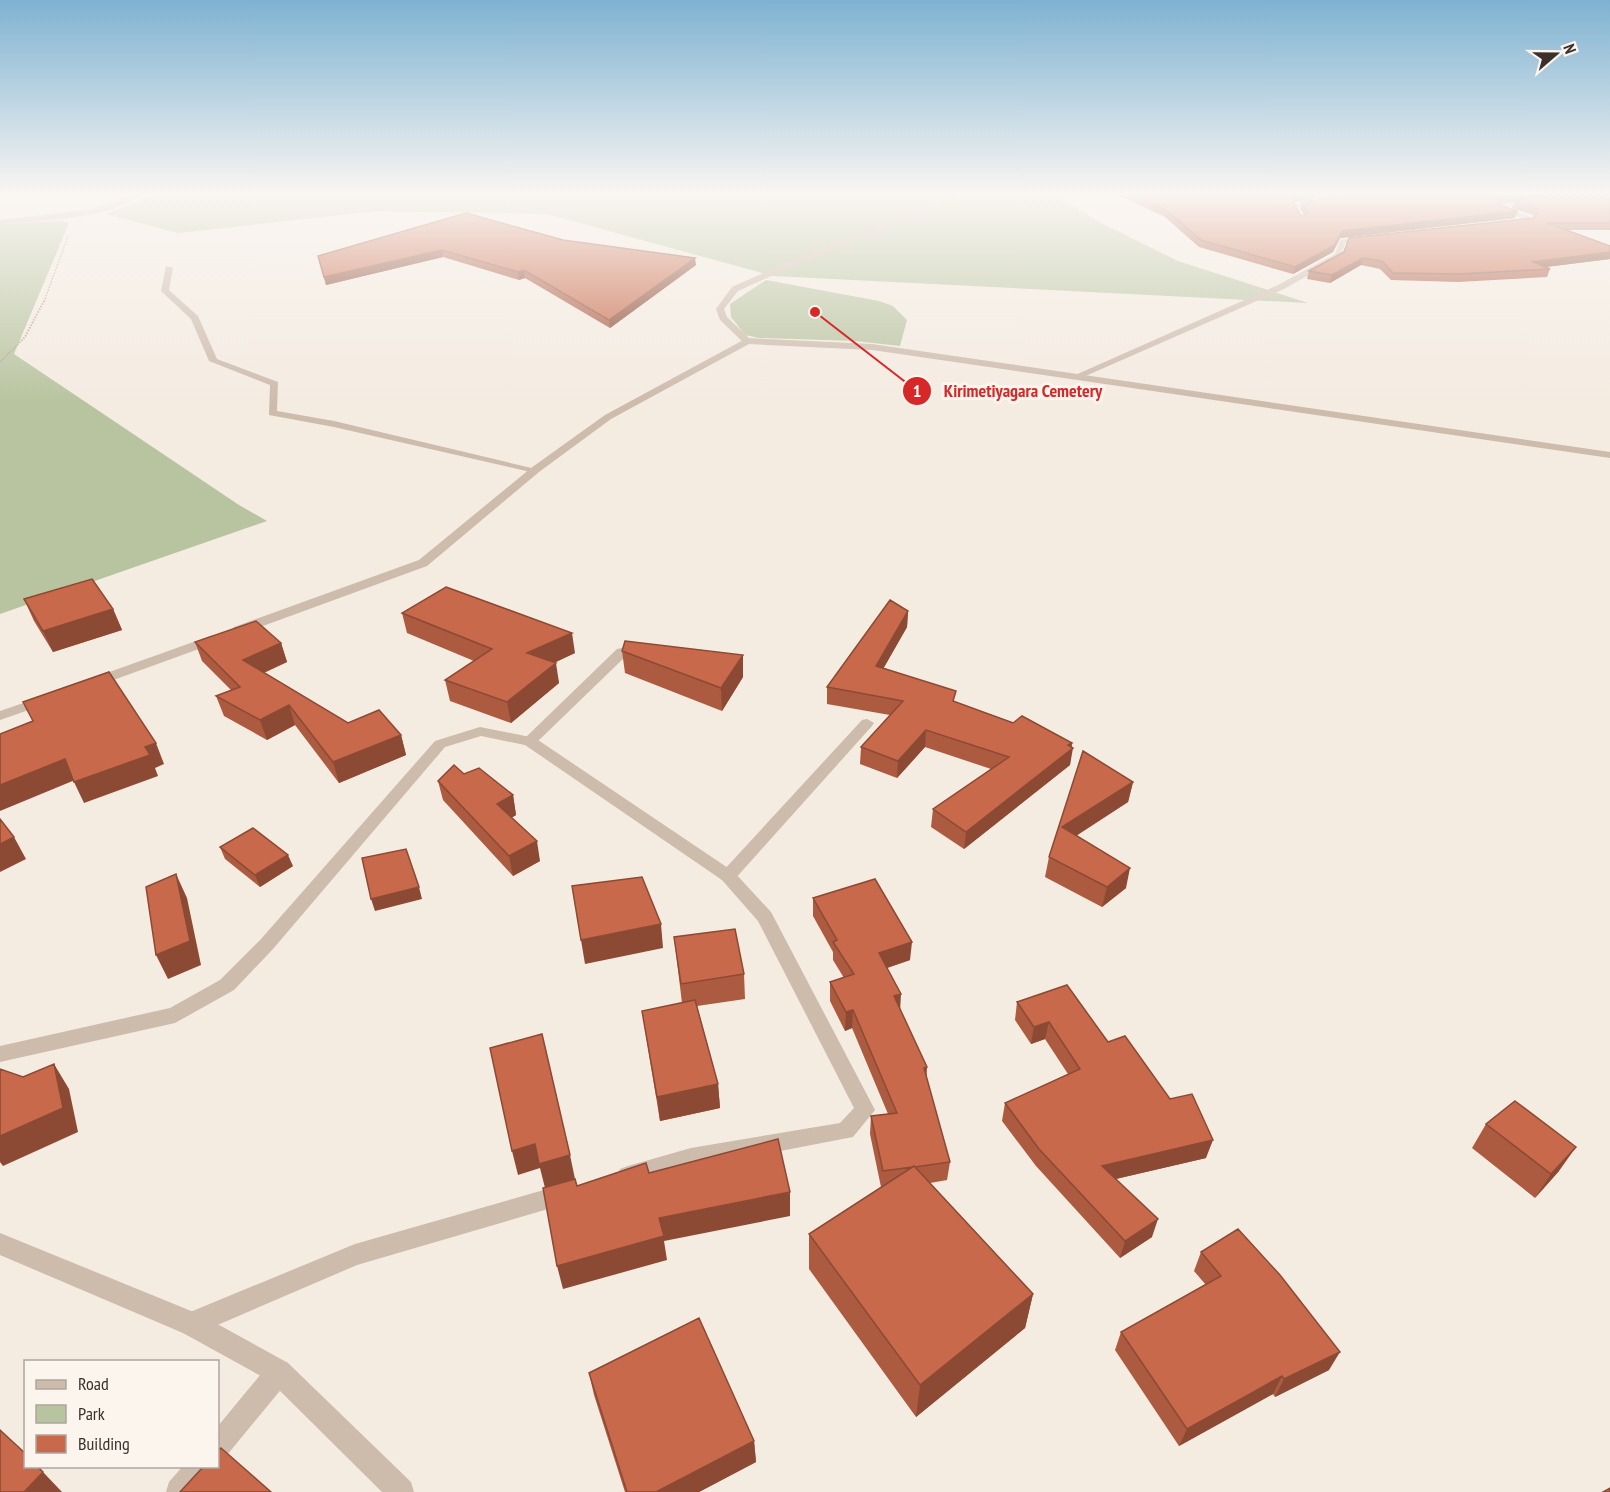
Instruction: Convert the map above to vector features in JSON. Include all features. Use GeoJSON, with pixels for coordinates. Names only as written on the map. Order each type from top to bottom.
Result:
{"type":"FeatureCollection","features":[{"type":"Feature","properties":{"kind":"street"},"geometry":{"type":"LineString","coordinates":[[747,341],[723,318],[720,309],[735,289],[792,264]]}},
{"type":"Feature","properties":{"kind":"street"},"geometry":{"type":"LineString","coordinates":[[1078,376],[1281,287],[1323,264]]}},
{"type":"Feature","properties":{"kind":"street"},"geometry":{"type":"LineString","coordinates":[[169,268],[165,291],[195,318],[213,361],[275,384],[272,413],[535,470]]}},
{"type":"Feature","properties":{"kind":"street"},"geometry":{"type":"LineString","coordinates":[[78,688],[423,563],[535,470],[608,417],[747,341],[872,347],[1610,455]]}},
{"type":"Feature","properties":{"kind":"street"},"geometry":{"type":"LineString","coordinates":[[530,741],[622,652]]}},
{"type":"Feature","properties":{"kind":"street"},"geometry":{"type":"LineString","coordinates":[[0,716],[56,696]]}},
{"type":"Feature","properties":{"kind":"street"},"geometry":{"type":"LineString","coordinates":[[728,876],[867,723]]}},
{"type":"Feature","properties":{"kind":"street"},"geometry":{"type":"LineString","coordinates":[[0,1054],[176,1014],[227,985],[267,944],[441,744],[480,731],[530,741],[728,876],[765,917],[865,1110],[846,1131],[691,1158],[612,1180]]}},
{"type":"Feature","properties":{"kind":"street"},"geometry":{"type":"LineString","coordinates":[[192,1324],[355,1256],[579,1190]]}},
{"type":"Feature","properties":{"kind":"street"},"geometry":{"type":"LineString","coordinates":[[0,1244],[192,1324],[279,1372],[401,1492]]}},
{"type":"Feature","properties":{"kind":"street"},"geometry":{"type":"LineString","coordinates":[[219,1445],[279,1372]]}},
{"type":"Feature","properties":{"kind":"street"},"geometry":{"type":"LineString","coordinates":[[179,1492],[200,1468]]}},
{"type":"Feature","properties":{"kind":"path"},"geometry":{"type":"LineString","coordinates":[[0,362],[15,351],[29,334],[57,264]]}},
{"type":"Feature","properties":{"kind":"green space"},"geometry":{"type":"Polygon","coordinates":[[[0,264],[52,264],[14,354],[239,505],[267,521],[0,614],[0,264]]]}},
{"type":"Feature","properties":{"kind":"green space"},"geometry":{"type":"Polygon","coordinates":[[[728,264],[1186,264],[1308,303],[773,276],[728,264]]]}},
{"type":"Feature","properties":{"kind":"green space"},"geometry":{"type":"Polygon","coordinates":[[[766,280],[879,301],[893,306],[907,320],[900,346],[855,341],[759,338],[745,335],[731,317],[730,304],[766,280]]]}},
{"type":"Feature","properties":{"kind":"building"},"geometry":{"type":"Polygon","coordinates":[[[320,264],[382,264],[324,277],[320,264]]]}},
{"type":"Feature","properties":{"kind":"building"},"geometry":{"type":"Polygon","coordinates":[[[489,264],[687,264],[609,320],[524,270],[518,272],[489,264]]]}},
{"type":"Feature","properties":{"kind":"building"},"geometry":{"type":"Polygon","coordinates":[[[1283,264],[1301,264],[1295,267],[1283,264]]]}},
{"type":"Feature","properties":{"kind":"building"},"geometry":{"type":"Polygon","coordinates":[[[1323,264],[1353,264],[1332,275],[1309,271],[1323,264]]]}},
{"type":"Feature","properties":{"kind":"building"},"geometry":{"type":"Polygon","coordinates":[[[1384,264],[1537,264],[1550,269],[1460,274],[1393,273],[1384,264]]]}},
{"type":"Feature","properties":{"kind":"building"},"geometry":{"type":"Polygon","coordinates":[[[92,579],[113,609],[43,631],[24,599],[92,579]]]}},
{"type":"Feature","properties":{"kind":"building"},"geometry":{"type":"Polygon","coordinates":[[[446,587],[572,633],[527,653],[556,663],[507,702],[445,680],[492,649],[402,613],[446,587]]]}},
{"type":"Feature","properties":{"kind":"building"},"geometry":{"type":"Polygon","coordinates":[[[890,600],[908,611],[876,666],[956,691],[953,701],[1013,723],[1022,716],[1072,743],[1068,745],[1073,748],[966,832],[933,809],[1009,757],[926,730],[898,761],[861,747],[903,701],[827,687],[890,600]]]}},
{"type":"Feature","properties":{"kind":"building"},"geometry":{"type":"Polygon","coordinates":[[[256,621],[281,643],[243,660],[348,723],[379,710],[401,735],[333,762],[289,705],[260,720],[216,696],[240,687],[195,642],[256,621]]]}},
{"type":"Feature","properties":{"kind":"building"},"geometry":{"type":"Polygon","coordinates":[[[625,641],[743,655],[721,688],[622,651],[625,641]]]}},
{"type":"Feature","properties":{"kind":"building"},"geometry":{"type":"Polygon","coordinates":[[[109,672],[156,743],[145,747],[150,755],[74,782],[65,759],[0,785],[0,734],[33,721],[23,702],[109,672]]]}},
{"type":"Feature","properties":{"kind":"building"},"geometry":{"type":"Polygon","coordinates":[[[1083,751],[1133,782],[1062,827],[1130,868],[1107,887],[1049,857],[1083,751]]]}},
{"type":"Feature","properties":{"kind":"building"},"geometry":{"type":"Polygon","coordinates":[[[454,765],[464,774],[479,768],[513,795],[497,804],[537,841],[509,856],[438,781],[454,765]]]}},
{"type":"Feature","properties":{"kind":"building"},"geometry":{"type":"Polygon","coordinates":[[[0,819],[14,837],[0,844],[0,819]]]}},
{"type":"Feature","properties":{"kind":"building"},"geometry":{"type":"Polygon","coordinates":[[[253,828],[288,855],[255,875],[220,847],[253,828]]]}},
{"type":"Feature","properties":{"kind":"building"},"geometry":{"type":"Polygon","coordinates":[[[406,849],[419,887],[371,899],[362,858],[406,849]]]}},
{"type":"Feature","properties":{"kind":"building"},"geometry":{"type":"Polygon","coordinates":[[[176,874],[190,941],[156,955],[146,887],[176,874]]]}},
{"type":"Feature","properties":{"kind":"building"},"geometry":{"type":"Polygon","coordinates":[[[642,877],[661,924],[581,940],[572,886],[642,877]]]}},
{"type":"Feature","properties":{"kind":"building"},"geometry":{"type":"Polygon","coordinates":[[[875,879],[912,942],[879,953],[901,994],[894,996],[927,1067],[924,1068],[950,1162],[883,1171],[871,1116],[897,1113],[853,1010],[846,1012],[830,982],[854,974],[833,942],[837,940],[813,898],[875,879]]]}},
{"type":"Feature","properties":{"kind":"building"},"geometry":{"type":"Polygon","coordinates":[[[735,929],[744,974],[681,984],[674,937],[735,929]]]}},
{"type":"Feature","properties":{"kind":"building"},"geometry":{"type":"Polygon","coordinates":[[[1067,985],[1108,1042],[1125,1036],[1170,1099],[1192,1094],[1213,1140],[1102,1166],[1158,1219],[1125,1241],[1039,1149],[1005,1103],[1080,1069],[1049,1022],[1034,1027],[1017,1002],[1067,985]]]}},
{"type":"Feature","properties":{"kind":"building"},"geometry":{"type":"Polygon","coordinates":[[[695,1000],[718,1084],[657,1097],[642,1011],[695,1000]]]}},
{"type":"Feature","properties":{"kind":"building"},"geometry":{"type":"Polygon","coordinates":[[[542,1034],[570,1155],[539,1164],[535,1144],[512,1151],[490,1048],[542,1034]]]}},
{"type":"Feature","properties":{"kind":"building"},"geometry":{"type":"Polygon","coordinates":[[[54,1064],[63,1108],[0,1136],[0,1069],[23,1077],[54,1064]]]}},
{"type":"Feature","properties":{"kind":"building"},"geometry":{"type":"Polygon","coordinates":[[[1515,1101],[1576,1147],[1551,1174],[1486,1124],[1515,1101]]]}},
{"type":"Feature","properties":{"kind":"building"},"geometry":{"type":"Polygon","coordinates":[[[778,1139],[790,1192],[659,1218],[664,1236],[557,1266],[543,1188],[575,1179],[577,1186],[646,1163],[649,1173],[778,1139]]]}},
{"type":"Feature","properties":{"kind":"building"},"geometry":{"type":"Polygon","coordinates":[[[914,1166],[1033,1294],[920,1385],[809,1234],[914,1166]]]}},
{"type":"Feature","properties":{"kind":"building"},"geometry":{"type":"Polygon","coordinates":[[[1238,1229],[1280,1275],[1340,1352],[1284,1379],[1282,1376],[1187,1429],[1121,1332],[1221,1276],[1201,1252],[1238,1229]]]}},
{"type":"Feature","properties":{"kind":"building"},"geometry":{"type":"Polygon","coordinates":[[[699,1318],[754,1441],[656,1492],[627,1492],[589,1373],[699,1318]]]}},
{"type":"Feature","properties":{"kind":"building"},"geometry":{"type":"Polygon","coordinates":[[[0,1430],[24,1452],[24,1468],[39,1468],[43,1472],[24,1492],[0,1492],[0,1430]]]}},
{"type":"Feature","properties":{"kind":"building"},"geometry":{"type":"Polygon","coordinates":[[[221,1448],[271,1492],[180,1492],[202,1468],[219,1468],[221,1448]]]}},
{"type":"Feature","properties":{"kind":"place","name":"Kirimetiyagara Cemetery"},"geometry":{"type":"Point","coordinates":[815,312]}}]}
